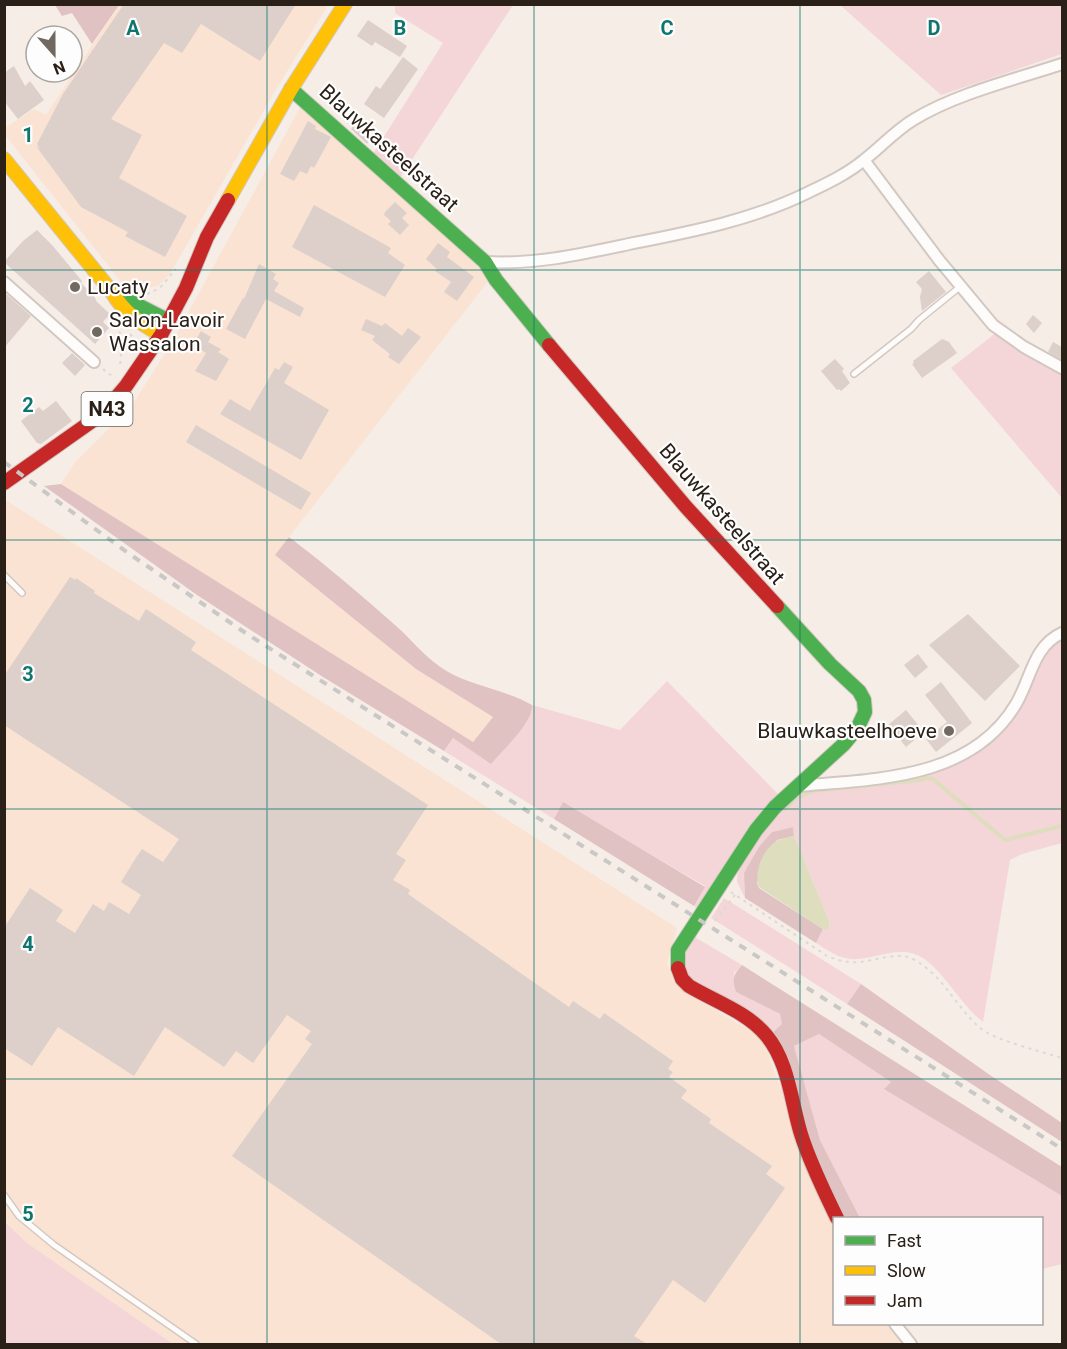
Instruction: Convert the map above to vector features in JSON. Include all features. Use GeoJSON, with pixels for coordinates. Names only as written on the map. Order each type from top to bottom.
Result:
{"type":"FeatureCollection","features":[{"type":"Feature","properties":{"kind":"street","name":"N43"},"geometry":{"type":"LineString","coordinates":[[4,483],[102,414],[126,386],[161,335],[194,272],[207,237],[291,89],[345,4]]}},
{"type":"Feature","properties":{"kind":"street"},"geometry":{"type":"LineString","coordinates":[[485,262],[514,264],[556,258],[739,219],[806,194],[838,177],[864,160],[891,135],[932,109],[1062,64]]}},
{"type":"Feature","properties":{"kind":"street","name":"Blauwkasteelstraat"},"geometry":{"type":"LineString","coordinates":[[291,89],[485,262],[496,280],[686,507],[794,626],[859,691],[864,700],[865,712],[858,727],[844,744],[775,807],[756,830],[680,947],[676,957],[682,979],[689,986],[755,1025],[768,1036],[781,1064],[812,1163],[837,1217]]}},
{"type":"Feature","properties":{"kind":"street"},"geometry":{"type":"LineString","coordinates":[[4,159],[112,292],[119,306],[128,315],[161,335]]}},
{"type":"Feature","properties":{"kind":"street"},"geometry":{"type":"LineString","coordinates":[[864,160],[939,260],[993,325],[1007,336],[1062,368]]}},
{"type":"Feature","properties":{"kind":"street"},"geometry":{"type":"LineString","coordinates":[[4,282],[93,363]]}},
{"type":"Feature","properties":{"kind":"street"},"geometry":{"type":"LineString","coordinates":[[112,292],[169,321]]}},
{"type":"Feature","properties":{"kind":"street"},"geometry":{"type":"LineString","coordinates":[[798,786],[914,773],[937,766],[963,753],[1000,726],[1017,703],[1038,655],[1045,646],[1062,633]]}},
{"type":"Feature","properties":{"kind":"street"},"geometry":{"type":"LineString","coordinates":[[897,1325],[911,1344]]}},
{"type":"Feature","properties":{"kind":"lane"},"geometry":{"type":"LineString","coordinates":[[854,374],[911,330],[919,320],[961,286]]}},
{"type":"Feature","properties":{"kind":"lane"},"geometry":{"type":"LineString","coordinates":[[4,574],[22,593]]}},
{"type":"Feature","properties":{"kind":"lane"},"geometry":{"type":"LineString","coordinates":[[4,1196],[19,1216],[54,1245],[196,1344]]}},
{"type":"Feature","properties":{"kind":"path"},"geometry":{"type":"LineString","coordinates":[[93,363],[116,379]]}},
{"type":"Feature","properties":{"kind":"path"},"geometry":{"type":"LineString","coordinates":[[720,885],[827,956],[843,961],[858,962],[893,957],[910,958],[924,966],[942,982],[983,1030],[1062,1058]]}},
{"type":"Feature","properties":{"kind":"path"},"geometry":{"type":"LineString","coordinates":[[715,921],[735,895]]}},
{"type":"Feature","properties":{"kind":"shaded area"},"geometry":{"type":"Polygon","coordinates":[[[55,5],[119,5],[92,44],[84,32],[84,24],[79,24],[72,13],[62,16],[55,5]]]}},
{"type":"Feature","properties":{"kind":"shaded area"},"geometry":{"type":"Polygon","coordinates":[[[119,5],[328,5],[272,96],[170,274],[159,285],[142,290],[131,289],[122,283],[5,135],[5,128],[34,109],[46,115],[67,84],[84,84],[84,58],[119,5]]]}},
{"type":"Feature","properties":{"kind":"shaded area"},"geometry":{"type":"Polygon","coordinates":[[[395,5],[513,5],[400,178],[373,154],[443,43],[395,13],[395,5]]]}},
{"type":"Feature","properties":{"kind":"shaded area"},"geometry":{"type":"Polygon","coordinates":[[[840,5],[1062,5],[1062,54],[941,95],[840,5]]]}},
{"type":"Feature","properties":{"kind":"shaded area"},"geometry":{"type":"Polygon","coordinates":[[[301,106],[472,260],[489,280],[275,555],[416,669],[493,717],[472,743],[61,484],[75,462],[131,407],[171,344],[301,106]]]}},
{"type":"Feature","properties":{"kind":"shaded area"},"geometry":{"type":"Polygon","coordinates":[[[997,332],[1024,352],[1062,374],[1062,498],[951,368],[997,332]]]}},
{"type":"Feature","properties":{"kind":"shaded area"},"geometry":{"type":"Polygon","coordinates":[[[61,484],[473,742],[493,717],[416,669],[275,555],[289,537],[401,630],[439,666],[461,678],[532,705],[528,720],[491,764],[453,738],[444,751],[323,677],[197,595],[44,486],[61,484]]]}},
{"type":"Feature","properties":{"kind":"shaded area"},"geometry":{"type":"Polygon","coordinates":[[[7,501],[677,928],[667,963],[674,983],[691,996],[746,1028],[758,1037],[766,1048],[812,1174],[833,1218],[833,1325],[892,1325],[906,1344],[173,1344],[27,1243],[4,1221],[4,504],[7,501]]]}},
{"type":"Feature","properties":{"kind":"shaded area"},"geometry":{"type":"Polygon","coordinates":[[[1062,638],[1062,843],[1022,854],[1010,860],[983,1022],[923,958],[905,952],[896,952],[850,959],[836,955],[816,943],[823,929],[828,930],[830,923],[794,836],[793,827],[772,832],[744,873],[745,898],[737,882],[743,859],[767,825],[792,799],[805,789],[812,787],[891,782],[932,774],[964,759],[993,739],[1009,723],[1022,704],[1038,663],[1052,645],[1062,638]]]}},
{"type":"Feature","properties":{"kind":"shaded area"},"geometry":{"type":"Polygon","coordinates":[[[667,681],[781,797],[699,910],[694,906],[705,886],[563,803],[554,819],[444,751],[453,738],[491,763],[523,727],[532,705],[620,730],[667,681]]]}},
{"type":"Feature","properties":{"kind":"shaded area"},"geometry":{"type":"Polygon","coordinates":[[[563,802],[705,887],[694,906],[554,819],[563,802]]]}},
{"type":"Feature","properties":{"kind":"shaded area"},"geometry":{"type":"Polygon","coordinates":[[[793,827],[794,836],[777,840],[757,883],[759,888],[823,929],[816,943],[745,898],[744,873],[759,847],[772,832],[793,827]]]}},
{"type":"Feature","properties":{"kind":"shaded area"},"geometry":{"type":"Polygon","coordinates":[[[794,836],[830,923],[828,930],[759,887],[757,874],[764,854],[774,843],[794,836]]]}},
{"type":"Feature","properties":{"kind":"shaded area"},"geometry":{"type":"Polygon","coordinates":[[[724,898],[861,984],[847,1004],[711,918],[724,898]]]}},
{"type":"Feature","properties":{"kind":"shaded area"},"geometry":{"type":"Polygon","coordinates":[[[693,936],[742,965],[734,973],[736,992],[780,1014],[783,1024],[770,1035],[685,978],[683,953],[693,936]]]}},
{"type":"Feature","properties":{"kind":"shaded area"},"geometry":{"type":"Polygon","coordinates":[[[742,965],[1062,1167],[1062,1196],[884,1089],[891,1082],[819,1034],[794,1046],[820,1140],[859,1217],[834,1217],[770,1035],[782,1024],[780,1014],[736,992],[734,977],[742,965]]]}},
{"type":"Feature","properties":{"kind":"shaded area"},"geometry":{"type":"Polygon","coordinates":[[[861,984],[1062,1123],[1062,1142],[847,1004],[861,984]]]}},
{"type":"Feature","properties":{"kind":"shaded area"},"geometry":{"type":"Polygon","coordinates":[[[819,1034],[891,1082],[885,1089],[1062,1196],[1062,1264],[1043,1269],[1043,1217],[859,1217],[820,1140],[794,1046],[819,1034]]]}},
{"type":"Feature","properties":{"kind":"shaded area"},"geometry":{"type":"Polygon","coordinates":[[[4,1221],[27,1243],[173,1344],[5,1344],[4,1221]]]}},
{"type":"Feature","properties":{"kind":"building"},"geometry":{"type":"Polygon","coordinates":[[[124,4],[296,4],[260,61],[201,24],[182,53],[164,43],[111,119],[142,135],[119,178],[187,216],[165,257],[125,236],[128,232],[81,207],[36,146],[40,149],[37,144],[70,84],[84,84],[84,63],[124,4]]]}},
{"type":"Feature","properties":{"kind":"building"},"geometry":{"type":"Polygon","coordinates":[[[368,20],[407,46],[400,57],[375,42],[372,46],[357,36],[368,20]]]}},
{"type":"Feature","properties":{"kind":"building"},"geometry":{"type":"Polygon","coordinates":[[[403,57],[418,69],[384,118],[364,104],[376,86],[380,89],[403,57]]]}},
{"type":"Feature","properties":{"kind":"building"},"geometry":{"type":"Polygon","coordinates":[[[14,66],[25,86],[32,84],[44,100],[18,119],[4,101],[4,73],[14,66]]]}},
{"type":"Feature","properties":{"kind":"building"},"geometry":{"type":"Polygon","coordinates":[[[308,121],[316,126],[315,129],[331,137],[314,168],[311,166],[307,174],[300,171],[294,181],[280,174],[308,121]]]}},
{"type":"Feature","properties":{"kind":"building"},"geometry":{"type":"Polygon","coordinates":[[[355,123],[372,135],[367,144],[351,129],[355,123]]]}},
{"type":"Feature","properties":{"kind":"building"},"geometry":{"type":"Polygon","coordinates":[[[395,202],[407,213],[402,218],[409,225],[400,235],[388,224],[391,221],[384,215],[395,202]]]}},
{"type":"Feature","properties":{"kind":"building"},"geometry":{"type":"Polygon","coordinates":[[[314,205],[391,248],[388,253],[405,265],[385,297],[292,247],[314,205]]]}},
{"type":"Feature","properties":{"kind":"building"},"geometry":{"type":"Polygon","coordinates":[[[37,230],[82,281],[81,283],[97,302],[110,314],[103,322],[109,328],[95,344],[4,262],[23,241],[37,230]]]}},
{"type":"Feature","properties":{"kind":"building"},"geometry":{"type":"Polygon","coordinates":[[[438,243],[450,252],[447,257],[474,277],[457,301],[444,292],[451,282],[435,271],[437,269],[426,259],[438,243]]]}},
{"type":"Feature","properties":{"kind":"building"},"geometry":{"type":"Polygon","coordinates":[[[259,264],[276,274],[273,279],[279,283],[274,291],[304,308],[300,317],[266,299],[245,339],[226,329],[244,299],[259,264]]]}},
{"type":"Feature","properties":{"kind":"building"},"geometry":{"type":"Polygon","coordinates":[[[929,271],[946,292],[922,311],[920,297],[922,289],[916,282],[929,271]]]}},
{"type":"Feature","properties":{"kind":"building"},"geometry":{"type":"Polygon","coordinates":[[[4,292],[31,316],[4,348],[4,292]]]}},
{"type":"Feature","properties":{"kind":"building"},"geometry":{"type":"Polygon","coordinates":[[[1033,315],[1042,323],[1034,333],[1026,324],[1033,315]]]}},
{"type":"Feature","properties":{"kind":"building"},"geometry":{"type":"Polygon","coordinates":[[[366,319],[382,326],[385,323],[402,336],[408,328],[421,337],[399,364],[388,357],[390,354],[372,340],[375,336],[361,330],[366,319]]]}},
{"type":"Feature","properties":{"kind":"building"},"geometry":{"type":"Polygon","coordinates":[[[201,331],[211,337],[208,342],[221,349],[218,352],[229,359],[216,381],[195,371],[206,353],[193,345],[201,331]]]}},
{"type":"Feature","properties":{"kind":"building"},"geometry":{"type":"Polygon","coordinates":[[[942,339],[949,342],[957,353],[922,378],[912,364],[913,361],[942,339]]]}},
{"type":"Feature","properties":{"kind":"building"},"geometry":{"type":"Polygon","coordinates":[[[1053,342],[1062,347],[1062,360],[1048,352],[1053,342]]]}},
{"type":"Feature","properties":{"kind":"building"},"geometry":{"type":"Polygon","coordinates":[[[72,353],[85,365],[75,376],[62,363],[72,353]]]}},
{"type":"Feature","properties":{"kind":"building"},"geometry":{"type":"Polygon","coordinates":[[[835,359],[844,369],[842,371],[850,383],[841,391],[837,390],[821,371],[835,359]]]}},
{"type":"Feature","properties":{"kind":"building"},"geometry":{"type":"Polygon","coordinates":[[[284,362],[293,367],[284,383],[329,410],[301,460],[220,414],[230,399],[250,411],[275,368],[279,370],[284,362]]]}},
{"type":"Feature","properties":{"kind":"building"},"geometry":{"type":"Polygon","coordinates":[[[56,401],[72,421],[41,444],[37,443],[21,421],[39,407],[43,411],[56,401]]]}},
{"type":"Feature","properties":{"kind":"building"},"geometry":{"type":"Polygon","coordinates":[[[196,425],[311,493],[301,510],[186,442],[196,425]]]}},
{"type":"Feature","properties":{"kind":"building"},"geometry":{"type":"Polygon","coordinates":[[[70,577],[75,580],[76,578],[95,591],[94,593],[139,621],[146,609],[196,642],[191,650],[428,805],[396,854],[406,860],[393,880],[410,890],[408,894],[569,1007],[573,1001],[600,1019],[604,1013],[673,1061],[668,1069],[673,1072],[669,1077],[687,1090],[681,1098],[711,1119],[709,1123],[772,1166],[766,1174],[785,1188],[705,1303],[673,1280],[634,1336],[647,1344],[501,1344],[232,1156],[312,1044],[305,1039],[311,1031],[287,1015],[253,1063],[236,1051],[224,1067],[165,1027],[134,1076],[58,1027],[32,1066],[4,1048],[4,928],[30,888],[63,910],[56,921],[75,933],[93,904],[104,911],[109,902],[129,914],[141,895],[121,882],[137,856],[142,849],[163,862],[179,839],[4,725],[4,676],[70,577]]]}},
{"type":"Feature","properties":{"kind":"building"},"geometry":{"type":"Polygon","coordinates":[[[968,614],[1020,666],[985,701],[929,645],[968,614]]]}},
{"type":"Feature","properties":{"kind":"building"},"geometry":{"type":"Polygon","coordinates":[[[918,654],[928,667],[915,678],[904,665],[918,654]]]}},
{"type":"Feature","properties":{"kind":"building"},"geometry":{"type":"Polygon","coordinates":[[[941,682],[972,723],[936,752],[926,739],[947,722],[925,695],[941,682]]]}},
{"type":"Feature","properties":{"kind":"building"},"geometry":{"type":"Polygon","coordinates":[[[906,710],[924,732],[906,747],[888,725],[906,710]]]}},
{"type":"Feature","properties":{"kind":"waterway"},"geometry":{"type":"LineString","coordinates":[[786,809],[796,798],[813,791],[926,778],[933,779],[1005,840],[1062,826]]}},
{"type":"Feature","properties":{"kind":"railway"},"geometry":{"type":"LineString","coordinates":[[4,462],[128,553],[247,634],[1062,1149]]}},
{"type":"Feature","properties":{"kind":"traffic: fast"},"geometry":{"type":"LineString","coordinates":[[291,89],[485,262],[496,280],[549,345]]}},
{"type":"Feature","properties":{"kind":"traffic: fast"},"geometry":{"type":"LineString","coordinates":[[112,292],[169,321]]}},
{"type":"Feature","properties":{"kind":"traffic: fast"},"geometry":{"type":"LineString","coordinates":[[678,968],[678,950],[756,830],[775,807],[844,744],[858,727],[865,712],[864,700],[859,691],[830,664],[777,606]]}},
{"type":"Feature","properties":{"kind":"traffic: slow"},"geometry":{"type":"LineString","coordinates":[[228,200],[291,89],[345,4]]}},
{"type":"Feature","properties":{"kind":"traffic: slow"},"geometry":{"type":"LineString","coordinates":[[4,159],[127,312],[161,335]]}},
{"type":"Feature","properties":{"kind":"traffic: jam"},"geometry":{"type":"LineString","coordinates":[[4,483],[102,414],[126,386],[161,335],[186,288],[207,237],[228,200]]}},
{"type":"Feature","properties":{"kind":"traffic: jam"},"geometry":{"type":"LineString","coordinates":[[549,345],[686,507],[777,606]]}},
{"type":"Feature","properties":{"kind":"traffic: jam"},"geometry":{"type":"LineString","coordinates":[[678,968],[682,979],[689,986],[749,1020],[766,1035],[774,1046],[785,1070],[805,1145],[837,1217]]}},
{"type":"Feature","properties":{"kind":"place","name":"Lucaty"},"geometry":{"type":"Point","coordinates":[75,287]}},
{"type":"Feature","properties":{"kind":"place","name":"Salon-Lavoir Wassalon"},"geometry":{"type":"Point","coordinates":[97,332]}},
{"type":"Feature","properties":{"kind":"place","name":"Blauwkasteelhoeve"},"geometry":{"type":"Point","coordinates":[949,731]}}]}
